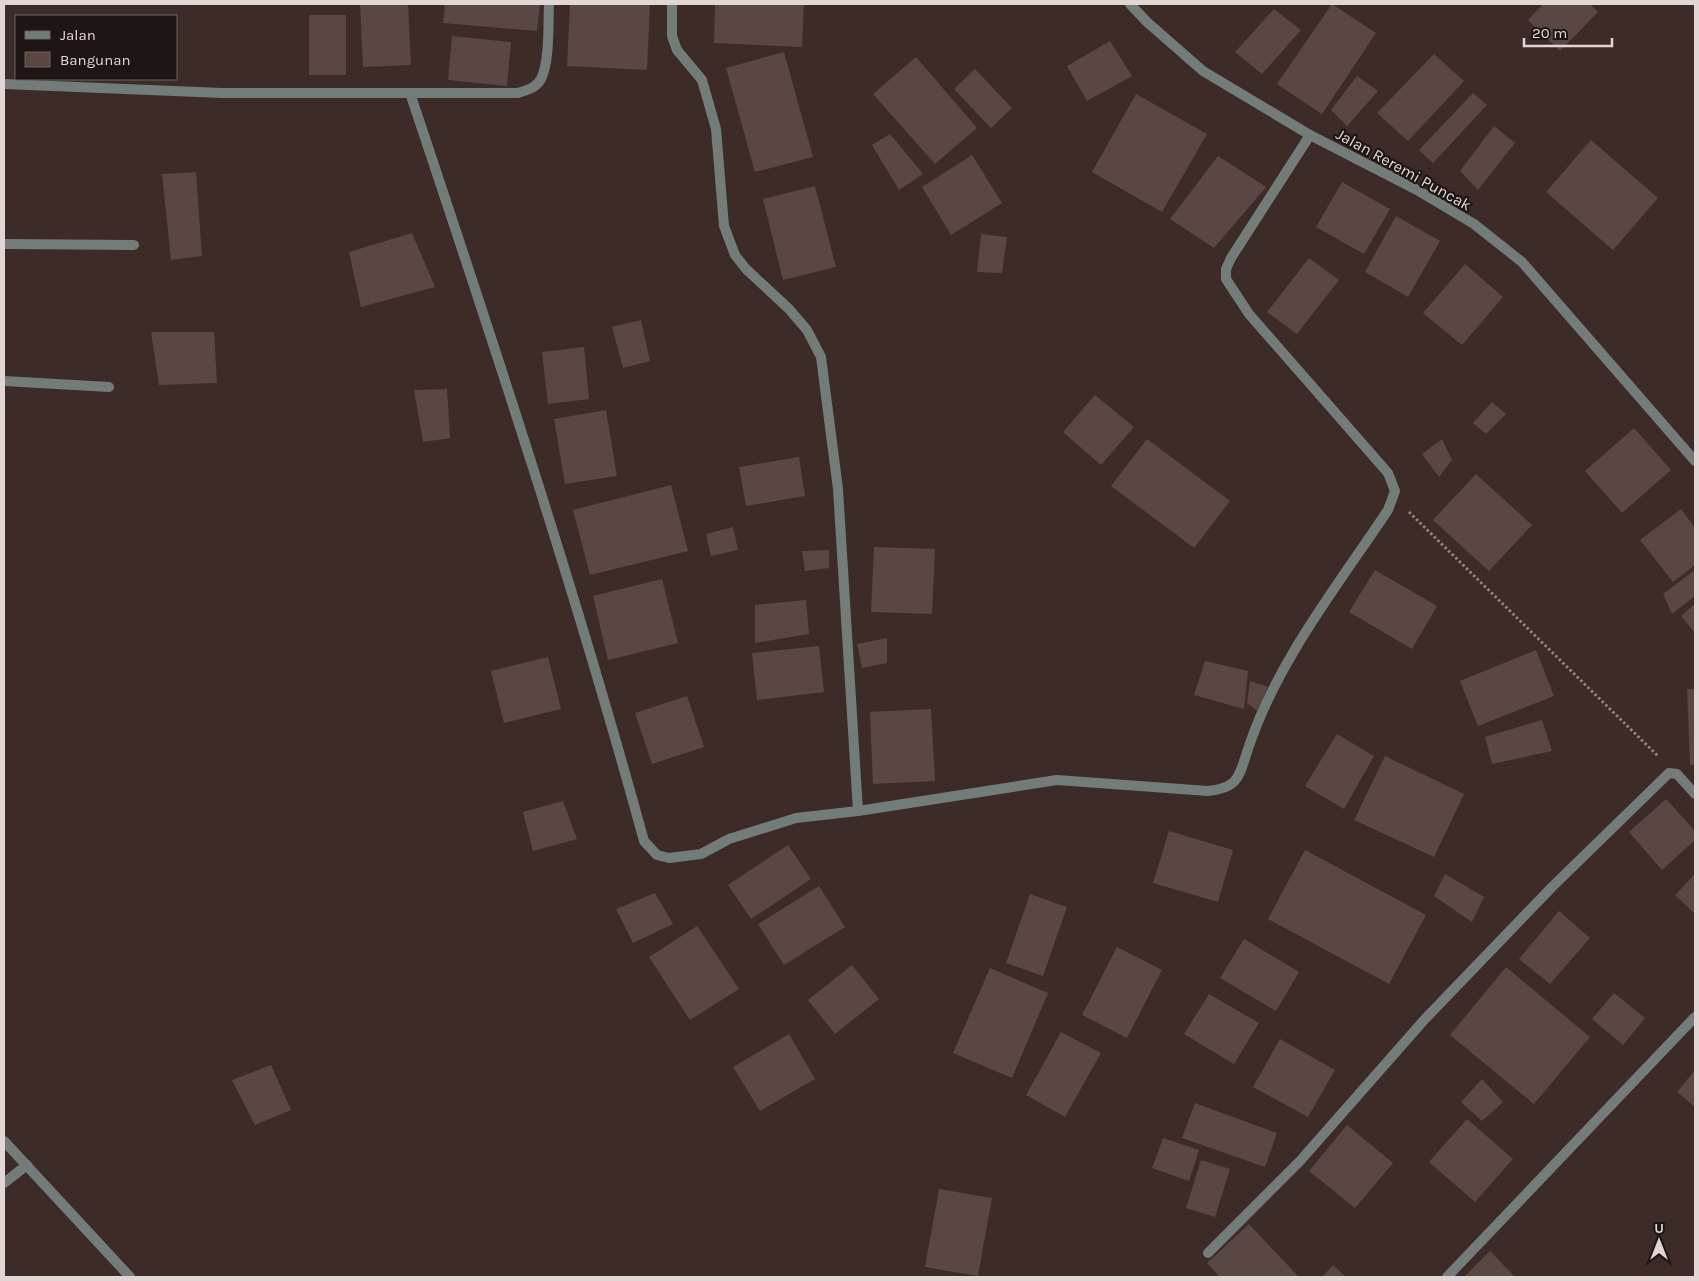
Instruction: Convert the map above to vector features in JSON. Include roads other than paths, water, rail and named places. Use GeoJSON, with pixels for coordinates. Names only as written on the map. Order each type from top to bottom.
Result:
{"type":"FeatureCollection","features":[{"type":"Feature","properties":{"kind":"street"},"geometry":{"type":"LineString","coordinates":[[4,84],[222,93],[518,92],[532,89],[541,79],[546,59],[549,4]]}},
{"type":"Feature","properties":{"kind":"street"},"geometry":{"type":"LineString","coordinates":[[672,4],[672,36],[677,50],[702,80],[716,129],[724,226],[735,255],[746,269],[789,309],[807,330],[821,357],[840,522],[858,811]]}},
{"type":"Feature","properties":{"kind":"street","name":"Jalan Reremi Puncak"},"geometry":{"type":"LineString","coordinates":[[1130,4],[1147,22],[1203,71],[1310,135],[1418,190],[1474,224],[1522,262],[1695,461]]}},
{"type":"Feature","properties":{"kind":"street"},"geometry":{"type":"LineString","coordinates":[[410,92],[492,338],[604,692],[644,841],[657,855],[669,858],[700,854],[729,839],[796,818],[858,811],[1057,780],[1208,791],[1230,786],[1238,780],[1250,741],[1282,674],[1310,626],[1394,498],[1394,485],[1388,473],[1249,314],[1226,279],[1226,269],[1231,258],[1310,135]]}},
{"type":"Feature","properties":{"kind":"street"},"geometry":{"type":"LineString","coordinates":[[4,244],[134,245]]}},
{"type":"Feature","properties":{"kind":"street"},"geometry":{"type":"LineString","coordinates":[[4,381],[109,387]]}},
{"type":"Feature","properties":{"kind":"street"},"geometry":{"type":"LineString","coordinates":[[1208,1253],[1300,1161],[1425,1020],[1552,887],[1669,773],[1674,772],[1695,794]]}},
{"type":"Feature","properties":{"kind":"street"},"geometry":{"type":"LineString","coordinates":[[1447,1277],[1695,1017]]}},
{"type":"Feature","properties":{"kind":"street"},"geometry":{"type":"LineString","coordinates":[[4,1141],[128,1277]]}},
{"type":"Feature","properties":{"kind":"street"},"geometry":{"type":"LineString","coordinates":[[4,1183],[27,1165]]}}]}
